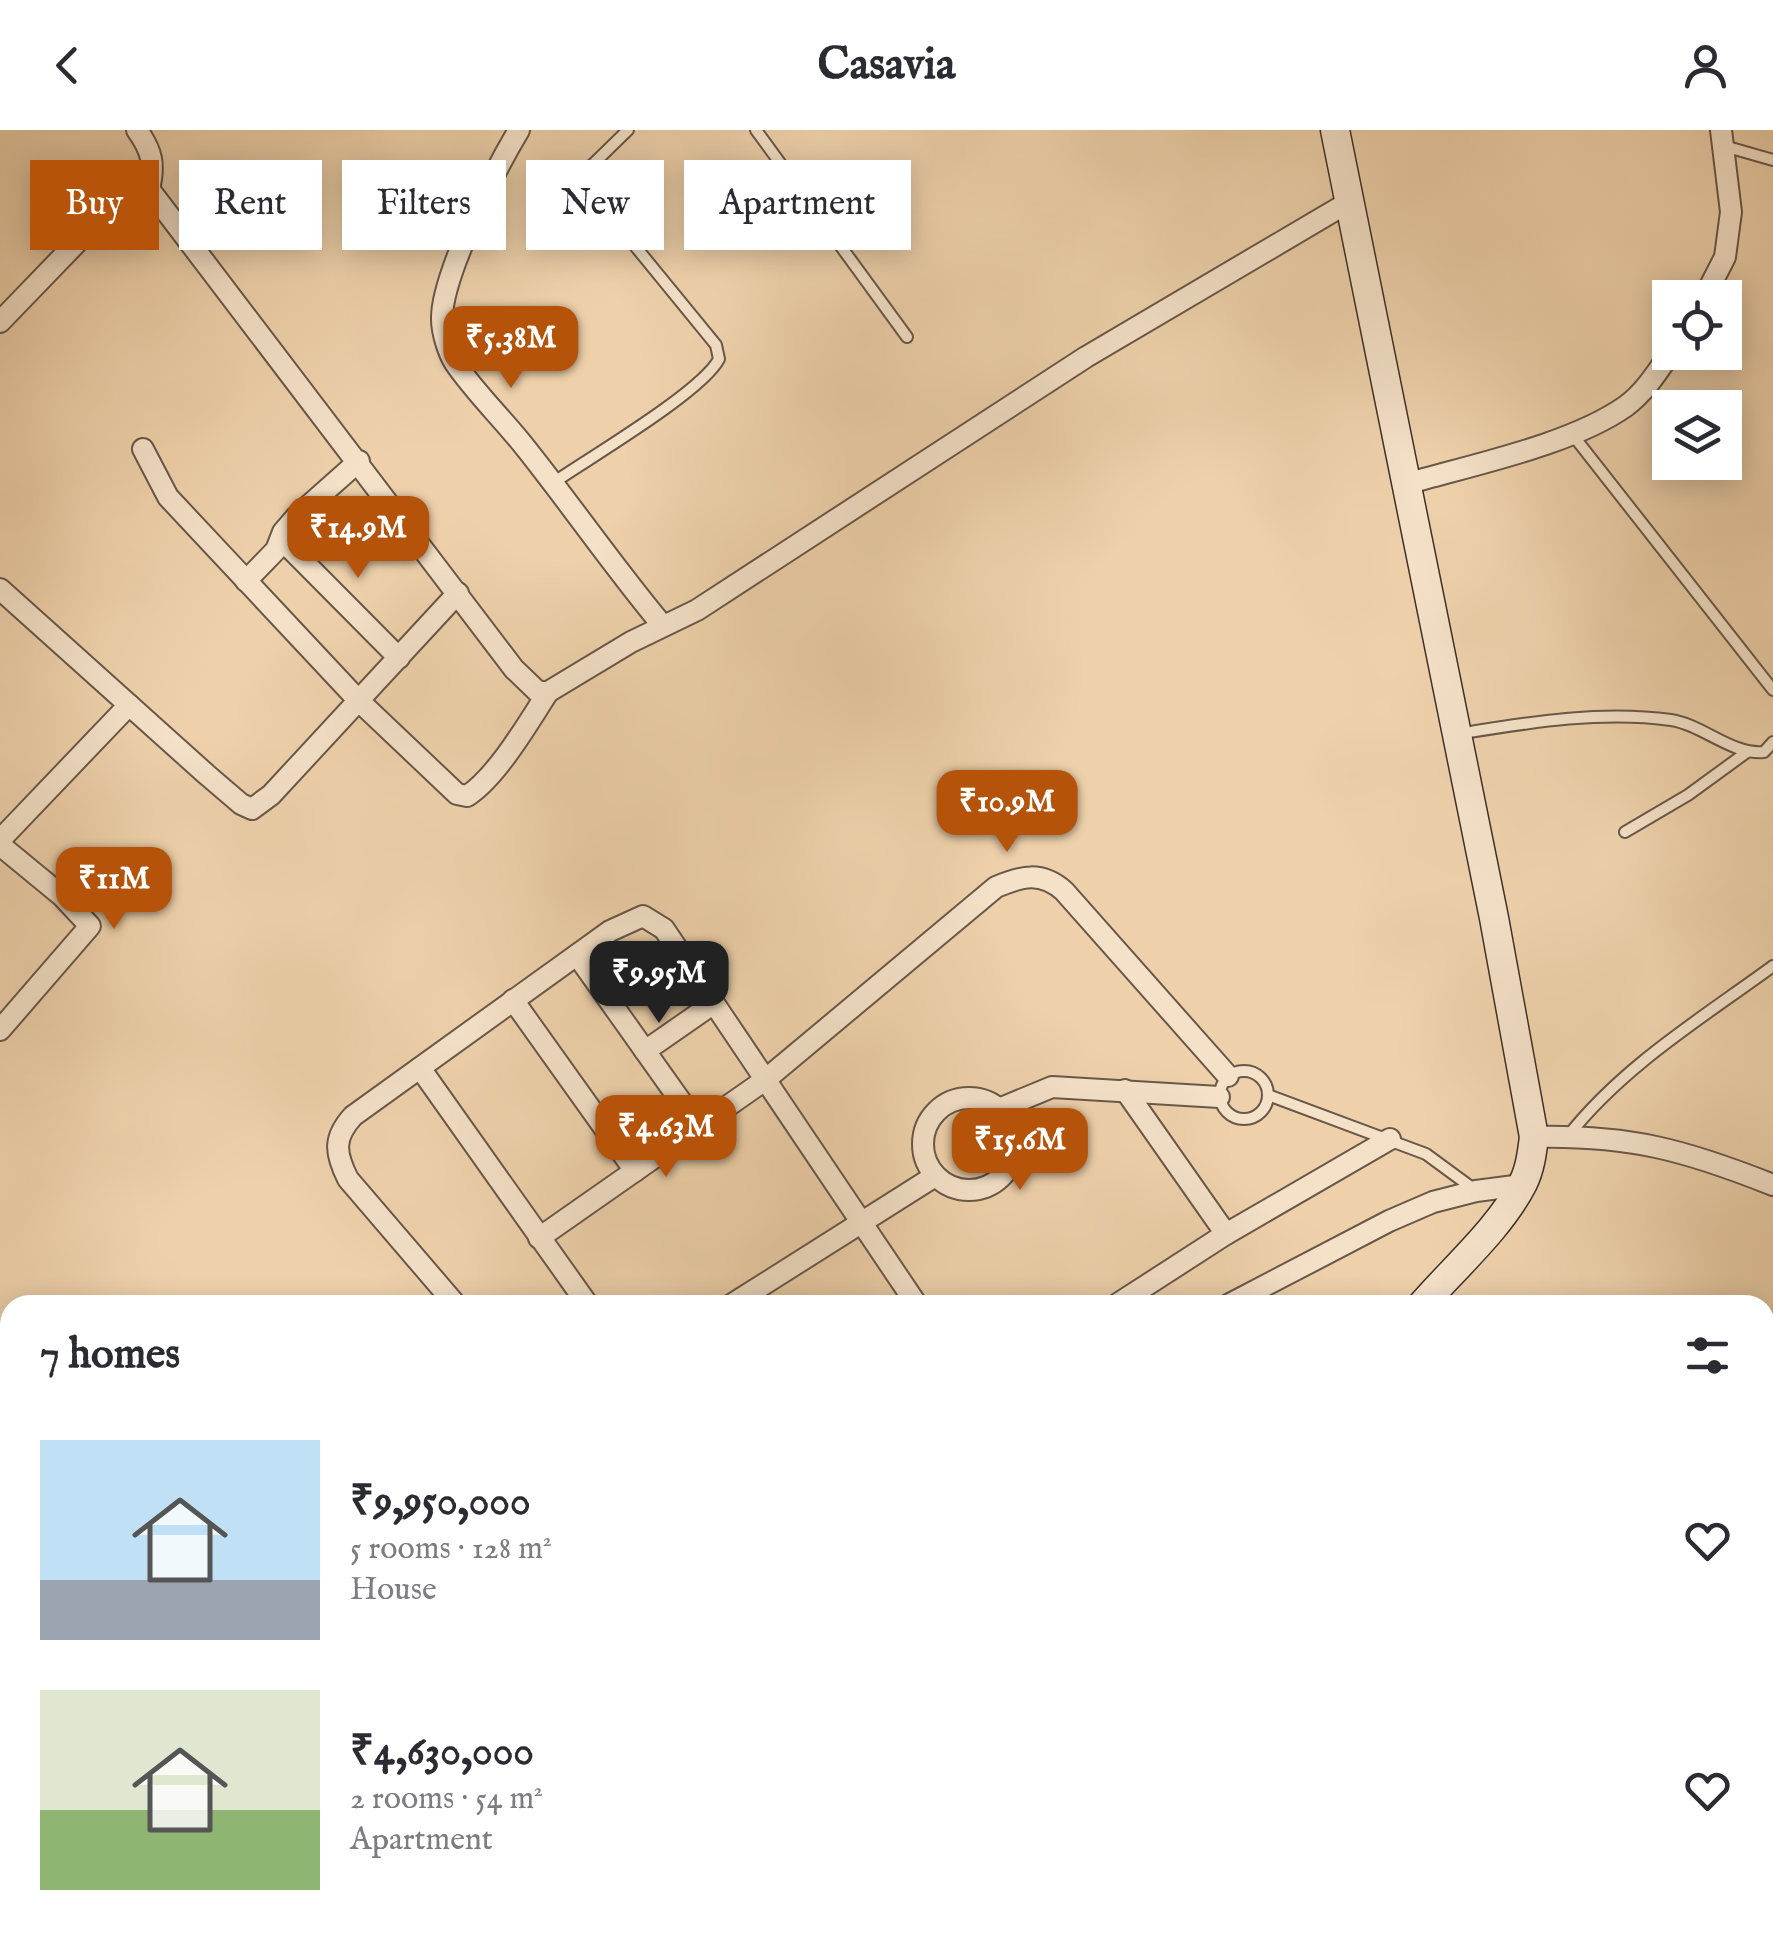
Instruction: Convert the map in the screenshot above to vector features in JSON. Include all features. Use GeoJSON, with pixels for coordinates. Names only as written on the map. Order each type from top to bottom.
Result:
{"type":"FeatureCollection","features":[{"type":"Feature","properties":{"kind":"street"},"geometry":{"type":"LineString","coordinates":[[137,130],[153,160]]}},
{"type":"Feature","properties":{"kind":"street"},"geometry":{"type":"LineString","coordinates":[[519,130],[447,280],[442,320],[452,358],[554,482],[663,626]]}},
{"type":"Feature","properties":{"kind":"street"},"geometry":{"type":"LineString","coordinates":[[1335,130],[1534,1138],[1522,1185],[1431,1295]]}},
{"type":"Feature","properties":{"kind":"street"},"geometry":{"type":"LineString","coordinates":[[1713,280],[1725,257],[1731,212],[1722,138]]}},
{"type":"Feature","properties":{"kind":"street"},"geometry":{"type":"LineString","coordinates":[[159,202],[528,684],[538,692],[548,692]]}},
{"type":"Feature","properties":{"kind":"street"},"geometry":{"type":"LineString","coordinates":[[143,449],[168,496],[246,581],[359,701],[433,774],[462,796],[477,788],[520,736],[548,692],[697,610],[1086,357],[1350,202]]}},
{"type":"Feature","properties":{"kind":"street"},"geometry":{"type":"LineString","coordinates":[[0,322],[69,250]]}},
{"type":"Feature","properties":{"kind":"street"},"geometry":{"type":"LineString","coordinates":[[1406,484],[1572,433],[1626,406],[1658,370]]}},
{"type":"Feature","properties":{"kind":"street"},"geometry":{"type":"LineString","coordinates":[[246,581],[276,550],[296,517],[359,462]]}},
{"type":"Feature","properties":{"kind":"street"},"geometry":{"type":"LineString","coordinates":[[281,539],[399,658]]}},
{"type":"Feature","properties":{"kind":"street"},"geometry":{"type":"LineString","coordinates":[[0,589],[241,804],[252,809],[272,795],[458,593]]}},
{"type":"Feature","properties":{"kind":"street"},"geometry":{"type":"LineString","coordinates":[[0,1030],[90,926],[0,842],[129,704]]}},
{"type":"Feature","properties":{"kind":"street"},"geometry":{"type":"LineString","coordinates":[[539,1238],[765,1080],[996,886],[1021,876],[1042,876],[1064,891],[1228,1076]]}},
{"type":"Feature","properties":{"kind":"street"},"geometry":{"type":"LineString","coordinates":[[447,1295],[348,1179],[337,1155],[337,1141],[352,1116],[577,954],[643,916],[664,929],[910,1295]]}},
{"type":"Feature","properties":{"kind":"street"},"geometry":{"type":"LineString","coordinates":[[577,954],[699,1127]]}},
{"type":"Feature","properties":{"kind":"street"},"geometry":{"type":"LineString","coordinates":[[514,1000],[635,1171]]}},
{"type":"Feature","properties":{"kind":"street"},"geometry":{"type":"LineString","coordinates":[[645,1051],[714,1003]]}},
{"type":"Feature","properties":{"kind":"street"},"geometry":{"type":"LineString","coordinates":[[420,1068],[581,1295]]}},
{"type":"Feature","properties":{"kind":"street"},"geometry":{"type":"LineString","coordinates":[[1000,1109],[1052,1088],[1219,1096]]}},
{"type":"Feature","properties":{"kind":"street"},"geometry":{"type":"LineString","coordinates":[[1126,1090],[1226,1234]]}},
{"type":"Feature","properties":{"kind":"street"},"geometry":{"type":"LineString","coordinates":[[970,1098],[1000,1109],[1015,1138],[1008,1170],[982,1189],[949,1186],[935,1176],[922,1148],[930,1118],[955,1100],[970,1098]]}},
{"type":"Feature","properties":{"kind":"street"},"geometry":{"type":"LineString","coordinates":[[1534,1138],[1568,1136],[1647,1143],[1686,1153],[1773,1186]]}},
{"type":"Feature","properties":{"kind":"street"},"geometry":{"type":"LineString","coordinates":[[1131,1295],[1226,1234],[1390,1139]]}},
{"type":"Feature","properties":{"kind":"street"},"geometry":{"type":"LineString","coordinates":[[747,1295],[935,1176]]}},
{"type":"Feature","properties":{"kind":"street"},"geometry":{"type":"LineString","coordinates":[[1247,1295],[1388,1221],[1434,1202],[1522,1185]]}},
{"type":"Feature","properties":{"kind":"lane"},"geometry":{"type":"LineString","coordinates":[[554,482],[662,410],[701,379],[719,358],[716,345],[586,186],[588,169],[628,130]]}},
{"type":"Feature","properties":{"kind":"lane"},"geometry":{"type":"LineString","coordinates":[[756,130],[907,336]]}},
{"type":"Feature","properties":{"kind":"lane"},"geometry":{"type":"LineString","coordinates":[[1722,138],[1773,160]]}},
{"type":"Feature","properties":{"kind":"lane"},"geometry":{"type":"LineString","coordinates":[[1572,433],[1773,690]]}},
{"type":"Feature","properties":{"kind":"lane"},"geometry":{"type":"LineString","coordinates":[[1455,734],[1527,722],[1644,717],[1693,726],[1747,752],[1764,752],[1773,742]]}},
{"type":"Feature","properties":{"kind":"lane"},"geometry":{"type":"LineString","coordinates":[[1625,832],[1688,795],[1747,752]]}},
{"type":"Feature","properties":{"kind":"lane"},"geometry":{"type":"LineString","coordinates":[[1568,1136],[1616,1084],[1773,966]]}},
{"type":"Feature","properties":{"kind":"lane"},"geometry":{"type":"LineString","coordinates":[[1244,1070],[1254,1073],[1268,1094],[1264,1110],[1249,1120],[1232,1117],[1221,1105],[1219,1096],[1228,1076],[1244,1070]]}},
{"type":"Feature","properties":{"kind":"lane"},"geometry":{"type":"LineString","coordinates":[[1268,1094],[1426,1154],[1476,1191]]}}]}
